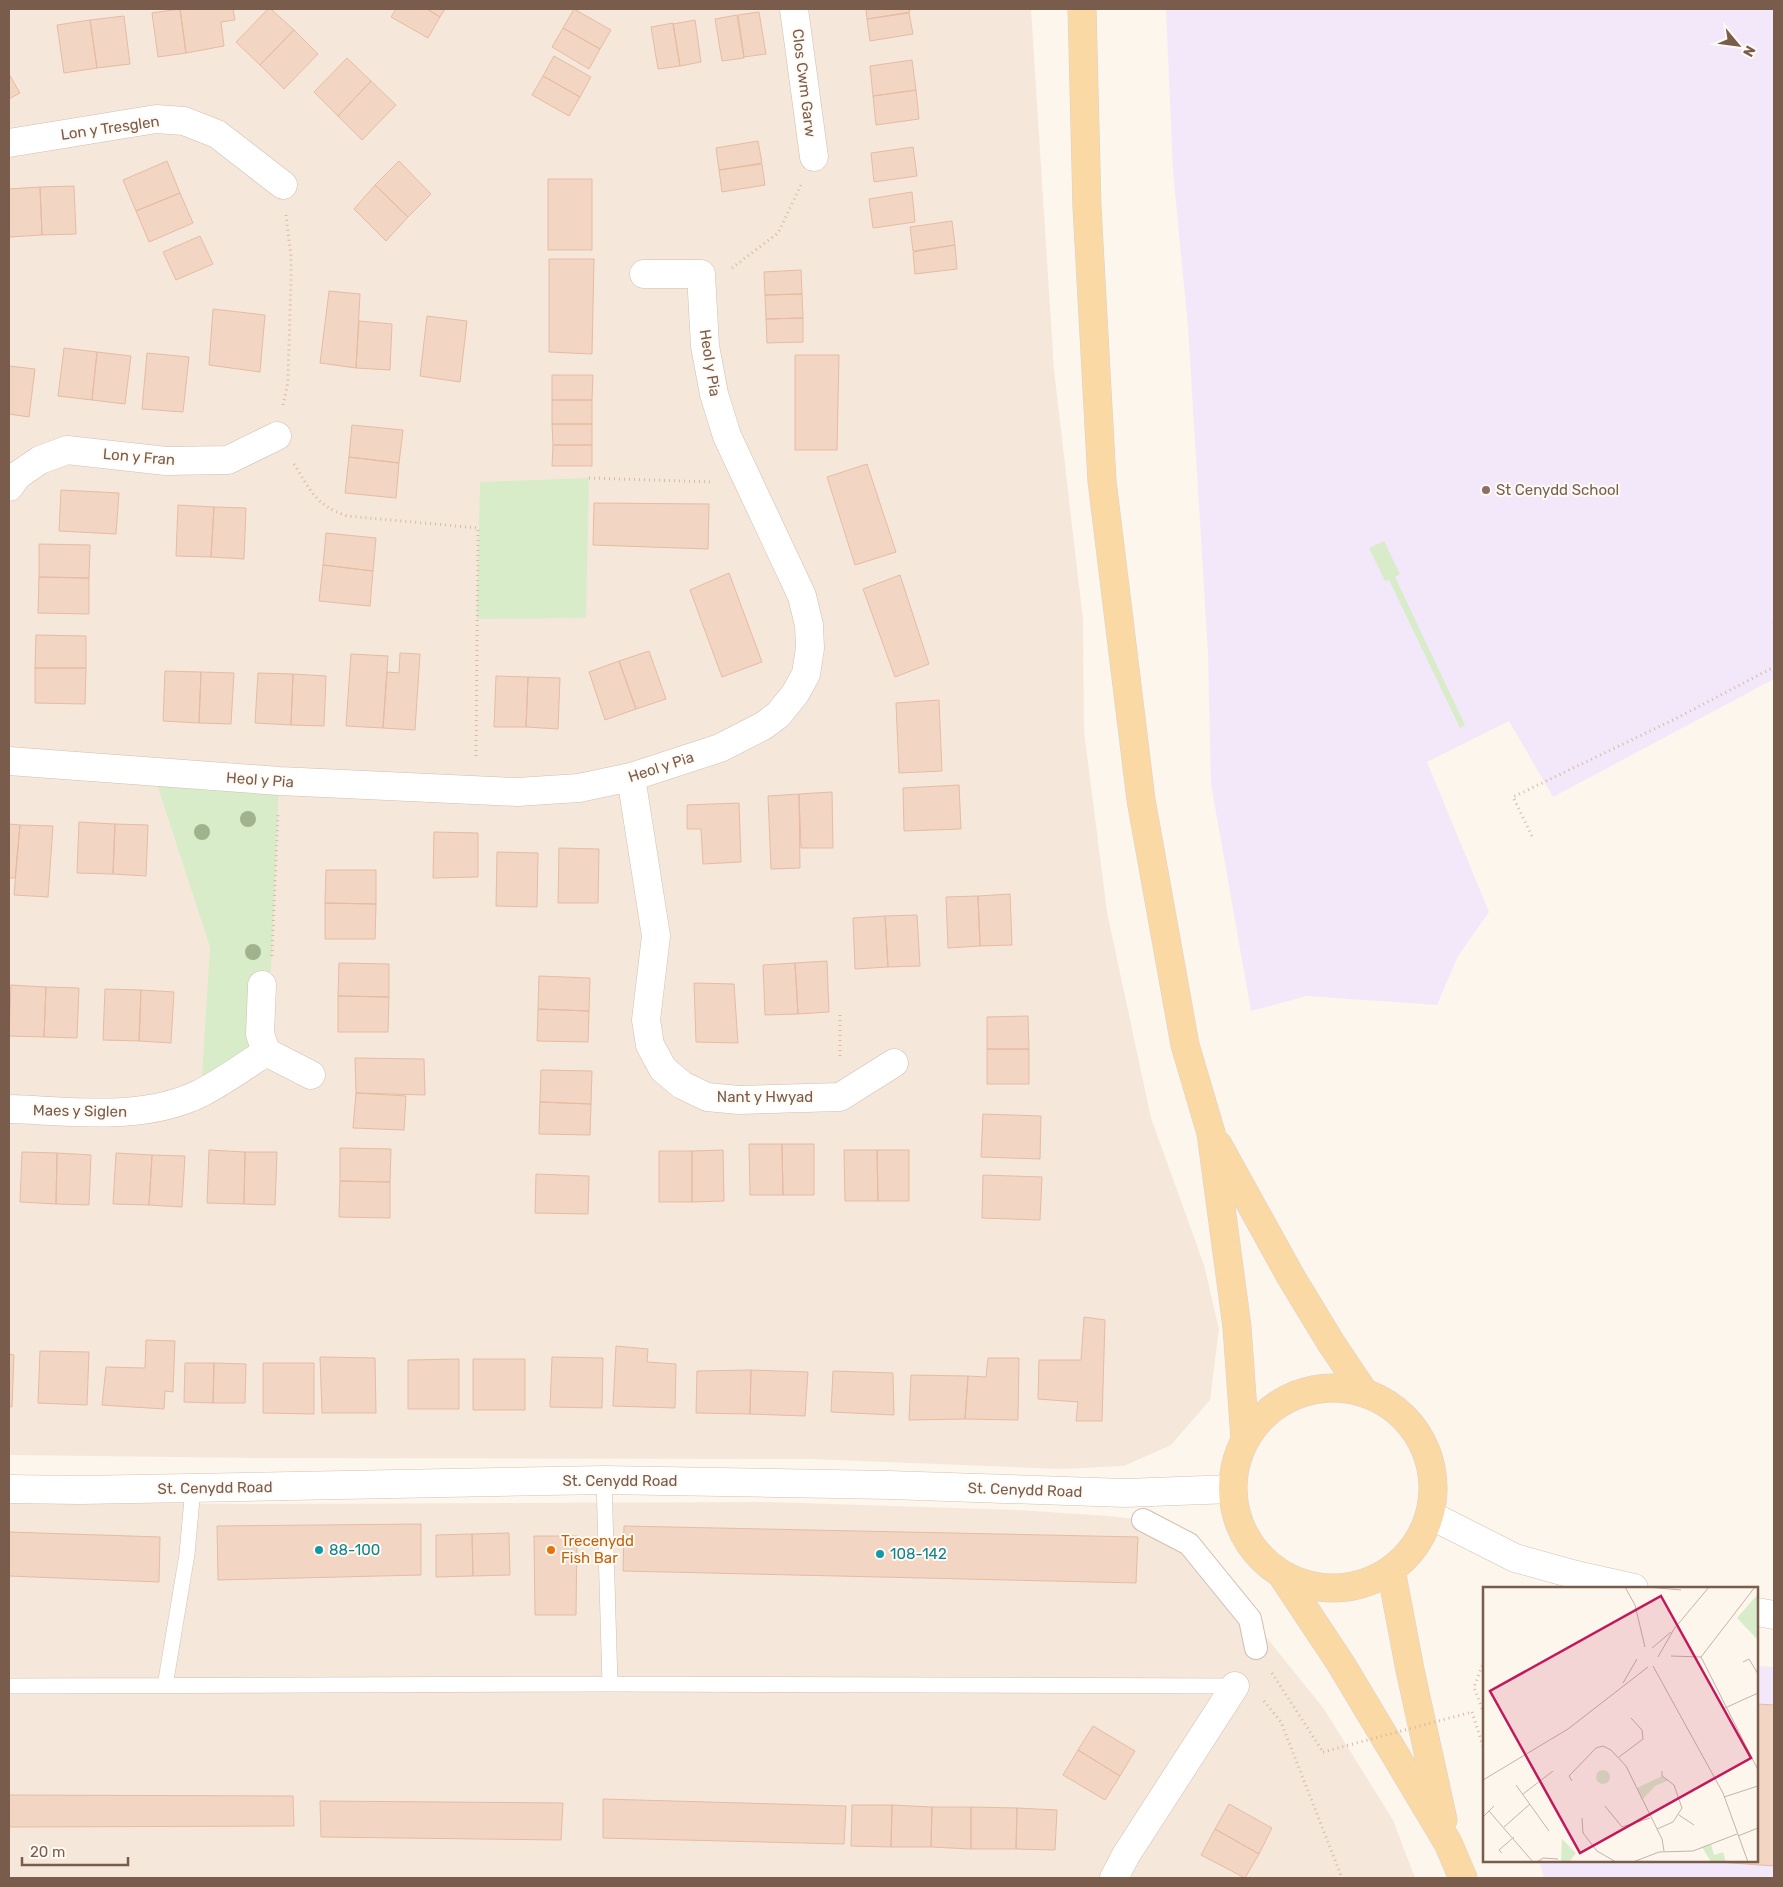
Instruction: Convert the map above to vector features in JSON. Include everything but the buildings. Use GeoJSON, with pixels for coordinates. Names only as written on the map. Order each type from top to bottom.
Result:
{"type":"FeatureCollection","features":[{"type":"Feature","properties":{"kind":"main road"},"geometry":{"type":"LineString","coordinates":[[1082,9],[1087,207],[1102,481],[1140,800],[1185,1044],[1211,1133],[1238,1327],[1245,1439]]}},
{"type":"Feature","properties":{"kind":"main road"},"geometry":{"type":"LineString","coordinates":[[1211,1133],[1240,1182],[1291,1277],[1331,1343],[1364,1392]]}},
{"type":"Feature","properties":{"kind":"main road"},"geometry":{"type":"LineString","coordinates":[[1333,1387],[1364,1392],[1391,1405],[1414,1427],[1428,1454],[1434,1484],[1430,1514],[1415,1546],[1391,1570],[1365,1583],[1337,1588],[1309,1586],[1282,1574],[1256,1552],[1238,1523],[1232,1489],[1235,1463],[1245,1439],[1261,1418],[1282,1401],[1307,1390],[1333,1387]]}},
{"type":"Feature","properties":{"kind":"main road"},"geometry":{"type":"LineString","coordinates":[[1391,1570],[1410,1670],[1448,1843]]}},
{"type":"Feature","properties":{"kind":"main road"},"geometry":{"type":"LineString","coordinates":[[1282,1574],[1341,1664],[1448,1843],[1463,1878]]}},
{"type":"Feature","properties":{"kind":"street","name":"Clos Cwm Garw"},"geometry":{"type":"LineString","coordinates":[[794,9],[814,157]]}},
{"type":"Feature","properties":{"kind":"street","name":"Lon y Tresglen"},"geometry":{"type":"LineString","coordinates":[[9,143],[156,119],[184,121],[217,134],[283,185]]}},
{"type":"Feature","properties":{"kind":"street","name":"Heol y Pia"},"geometry":{"type":"LineString","coordinates":[[9,762],[279,782],[517,792],[579,788],[631,777],[720,748],[763,726],[778,715],[795,694],[806,674],[810,648],[809,625],[802,596],[727,436],[714,394],[705,346],[701,274],[644,274]]}},
{"type":"Feature","properties":{"kind":"street","name":"Lon y Fran"},"geometry":{"type":"LineString","coordinates":[[9,487],[18,475],[40,460],[67,450],[166,461],[228,460],[277,436]]}},
{"type":"Feature","properties":{"kind":"street","name":"Nant y Hwyad"},"geometry":{"type":"LineString","coordinates":[[631,777],[656,936],[646,1020],[650,1045],[663,1069],[682,1085],[707,1097],[738,1100],[840,1097],[894,1063]]}},
{"type":"Feature","properties":{"kind":"street"},"geometry":{"type":"LineString","coordinates":[[262,985],[260,1034],[266,1052],[311,1074]]}},
{"type":"Feature","properties":{"kind":"street","name":"Maes y Siglen"},"geometry":{"type":"LineString","coordinates":[[9,1109],[130,1113],[163,1107],[201,1093],[266,1052]]}},
{"type":"Feature","properties":{"kind":"street","name":"St. Cenydd Road"},"geometry":{"type":"LineString","coordinates":[[9,1488],[80,1490],[604,1480],[889,1485],[1125,1493],[1232,1489]]}},
{"type":"Feature","properties":{"kind":"street"},"geometry":{"type":"LineString","coordinates":[[1430,1514],[1515,1558],[1576,1575],[1630,1587]]}},
{"type":"Feature","properties":{"kind":"street"},"geometry":{"type":"LineString","coordinates":[[1143,1520],[1189,1544],[1250,1619],[1256,1648]]}},
{"type":"Feature","properties":{"kind":"street"},"geometry":{"type":"LineString","coordinates":[[1758,1612],[1774,1615]]}},
{"type":"Feature","properties":{"kind":"street"},"geometry":{"type":"LineString","coordinates":[[1120,1867],[1235,1686]]}},
{"type":"Feature","properties":{"kind":"lane"},"geometry":{"type":"LineString","coordinates":[[604,1480],[610,1684]]}},
{"type":"Feature","properties":{"kind":"lane"},"geometry":{"type":"LineString","coordinates":[[165,1686],[187,1554],[193,1488]]}},
{"type":"Feature","properties":{"kind":"lane"},"geometry":{"type":"LineString","coordinates":[[9,1686],[610,1684],[1235,1686]]}},
{"type":"Feature","properties":{"kind":"path"},"geometry":{"type":"LineString","coordinates":[[725,273],[778,234],[814,157]]}},
{"type":"Feature","properties":{"kind":"path"},"geometry":{"type":"LineString","coordinates":[[283,185],[292,278],[288,382],[277,436],[314,496],[329,510],[347,516],[478,528],[476,790]]}},
{"type":"Feature","properties":{"kind":"path"},"geometry":{"type":"LineString","coordinates":[[589,478],[748,483]]}},
{"type":"Feature","properties":{"kind":"path"},"geometry":{"type":"LineString","coordinates":[[1532,836],[1513,797],[1675,718],[1774,667]]}},
{"type":"Feature","properties":{"kind":"path"},"geometry":{"type":"LineString","coordinates":[[262,985],[271,970],[279,782]]}},
{"type":"Feature","properties":{"kind":"path"},"geometry":{"type":"LineString","coordinates":[[835,1064],[840,1058],[840,1015]]}},
{"type":"Feature","properties":{"kind":"path"},"geometry":{"type":"LineString","coordinates":[[1256,1648],[1323,1752],[1472,1712],[1483,1746]]}},
{"type":"Feature","properties":{"kind":"path"},"geometry":{"type":"LineString","coordinates":[[1483,1664],[1474,1687],[1483,1711]]}},
{"type":"Feature","properties":{"kind":"path"},"geometry":{"type":"LineString","coordinates":[[1235,1686],[1262,1698],[1281,1722],[1342,1878]]}},
{"type":"Feature","properties":{"kind":"shaded area"},"geometry":{"type":"Polygon","coordinates":[[[9,9],[1031,9],[1054,370],[1083,620],[1084,731],[1107,912],[1151,1118],[1204,1265],[1219,1329],[1210,1400],[1171,1445],[1124,1466],[1061,1469],[811,1459],[261,1458],[9,1455],[9,9]]]}},
{"type":"Feature","properties":{"kind":"shaded area","name":"St Cenydd School"},"geometry":{"type":"Polygon","coordinates":[[[1166,9],[1774,9],[1774,679],[1553,797],[1509,721],[1427,762],[1489,912],[1458,956],[1437,1005],[1307,996],[1251,1011],[1211,784],[1208,653],[1188,327],[1173,171],[1166,9]]]}},
{"type":"Feature","properties":{"kind":"shaded area"},"geometry":{"type":"Polygon","coordinates":[[[9,1501],[238,1504],[768,1502],[1018,1510],[1143,1520],[1193,1546],[1324,1709],[1393,1820],[1415,1878],[9,1878],[9,1501]]]}},
{"type":"Feature","properties":{"kind":"shaded area"},"geometry":{"type":"Polygon","coordinates":[[[1758,1666],[1774,1667],[1774,1878],[1544,1878],[1539,1862],[1758,1862],[1758,1666]]]}},
{"type":"Feature","properties":{"kind":"green space"},"geometry":{"type":"Polygon","coordinates":[[[589,478],[586,618],[477,619],[480,482],[589,478]]]}},
{"type":"Feature","properties":{"kind":"green space"},"geometry":{"type":"Polygon","coordinates":[[[1384,541],[1400,574],[1395,577],[1465,725],[1460,728],[1389,580],[1385,581],[1369,548],[1384,541]]]}},
{"type":"Feature","properties":{"kind":"green space"},"geometry":{"type":"Polygon","coordinates":[[[153,772],[279,781],[271,970],[262,985],[266,1052],[201,1093],[210,947],[153,772]]]}},
{"type":"Feature","properties":{"kind":"place","name":"St Cenydd School"},"geometry":{"type":"Point","coordinates":[1486,490]}},
{"type":"Feature","properties":{"kind":"place","name":"88-100"},"geometry":{"type":"Point","coordinates":[319,1550]}},
{"type":"Feature","properties":{"kind":"place","name":"Trecenydd Fish Bar"},"geometry":{"type":"Point","coordinates":[551,1550]}},
{"type":"Feature","properties":{"kind":"place","name":"108-142"},"geometry":{"type":"Point","coordinates":[880,1554]}}]}
